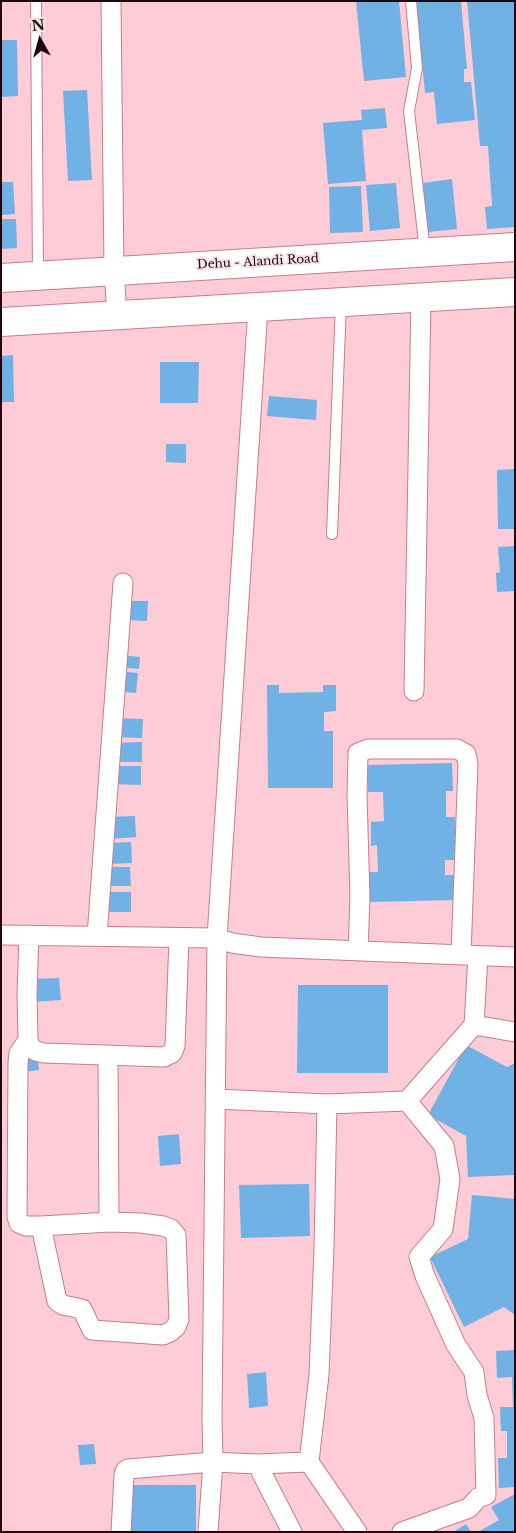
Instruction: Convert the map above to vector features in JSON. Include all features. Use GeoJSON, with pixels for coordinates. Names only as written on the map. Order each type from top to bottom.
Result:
{"type":"FeatureCollection","features":[{"type":"Feature","properties":{"kind":"main road","name":"Dehu - Alandi Road"},"geometry":{"type":"LineString","coordinates":[[1,278],[515,247]]}},
{"type":"Feature","properties":{"kind":"main road"},"geometry":{"type":"LineString","coordinates":[[1,322],[515,292]]}},
{"type":"Feature","properties":{"kind":"street"},"geometry":{"type":"LineString","coordinates":[[111,1],[114,271],[117,315]]}},
{"type":"Feature","properties":{"kind":"street"},"geometry":{"type":"LineString","coordinates":[[414,691],[421,298]]}},
{"type":"Feature","properties":{"kind":"street"},"geometry":{"type":"LineString","coordinates":[[208,1532],[213,1462],[217,938],[258,307]]}},
{"type":"Feature","properties":{"kind":"street"},"geometry":{"type":"LineString","coordinates":[[97,936],[123,583]]}},
{"type":"Feature","properties":{"kind":"street"},"geometry":{"type":"LineString","coordinates":[[215,1099],[327,1104],[407,1101],[474,1025],[469,955],[468,764],[466,754],[458,749],[368,749],[358,753],[360,897],[358,951]]}},
{"type":"Feature","properties":{"kind":"street"},"geometry":{"type":"LineString","coordinates":[[1,935],[217,938],[232,943],[261,948],[515,957]]}},
{"type":"Feature","properties":{"kind":"street"},"geometry":{"type":"LineString","coordinates":[[29,935],[27,994],[28,1040],[31,1048],[36,1051],[164,1057],[172,1053],[175,1038],[179,938]]}},
{"type":"Feature","properties":{"kind":"street"},"geometry":{"type":"LineString","coordinates":[[474,1025],[515,1032]]}},
{"type":"Feature","properties":{"kind":"street"},"geometry":{"type":"LineString","coordinates":[[28,1040],[19,1054],[18,1063],[17,1217],[20,1223],[26,1226],[109,1222],[141,1223],[171,1229],[176,1235],[178,1319],[176,1327],[163,1335],[92,1330],[82,1309],[64,1305],[57,1300],[41,1226]]}},
{"type":"Feature","properties":{"kind":"street"},"geometry":{"type":"LineString","coordinates":[[108,1055],[109,1222]]}},
{"type":"Feature","properties":{"kind":"street"},"geometry":{"type":"LineString","coordinates":[[402,1532],[469,1508],[478,1498],[486,1495],[484,1418],[476,1395],[474,1372],[456,1345],[425,1276],[419,1257],[443,1229],[450,1179],[444,1146],[407,1101]]}},
{"type":"Feature","properties":{"kind":"street"},"geometry":{"type":"LineString","coordinates":[[327,1104],[319,1366],[309,1462],[357,1532]]}},
{"type":"Feature","properties":{"kind":"street"},"geometry":{"type":"LineString","coordinates":[[121,1532],[126,1471],[132,1468],[213,1462],[257,1464],[309,1462]]}},
{"type":"Feature","properties":{"kind":"street"},"geometry":{"type":"LineString","coordinates":[[257,1464],[292,1532]]}},
{"type":"Feature","properties":{"kind":"lane"},"geometry":{"type":"LineString","coordinates":[[36,1],[38,276]]}},
{"type":"Feature","properties":{"kind":"lane"},"geometry":{"type":"LineString","coordinates":[[411,1],[417,68],[409,111],[425,252]]}},
{"type":"Feature","properties":{"kind":"lane"},"geometry":{"type":"LineString","coordinates":[[332,534],[341,303]]}},
{"type":"Feature","properties":{"kind":"building"},"geometry":{"type":"Polygon","coordinates":[[[356,1],[399,1],[406,77],[364,81],[356,1]]]}},
{"type":"Feature","properties":{"kind":"building"},"geometry":{"type":"Polygon","coordinates":[[[416,1],[461,1],[467,69],[464,69],[464,82],[471,82],[475,120],[437,124],[434,92],[425,93],[416,1]]]}},
{"type":"Feature","properties":{"kind":"building"},"geometry":{"type":"Polygon","coordinates":[[[467,1],[515,1],[515,227],[487,229],[485,207],[492,206],[488,146],[480,146],[467,1]]]}},
{"type":"Feature","properties":{"kind":"building"},"geometry":{"type":"Polygon","coordinates":[[[1,40],[17,40],[18,96],[1,97],[1,40]]]}},
{"type":"Feature","properties":{"kind":"building"},"geometry":{"type":"Polygon","coordinates":[[[87,90],[92,180],[68,181],[63,91],[87,90]]]}},
{"type":"Feature","properties":{"kind":"building"},"geometry":{"type":"Polygon","coordinates":[[[385,108],[387,128],[362,130],[366,181],[328,184],[323,123],[362,120],[361,110],[385,108]]]}},
{"type":"Feature","properties":{"kind":"building"},"geometry":{"type":"Polygon","coordinates":[[[452,179],[457,229],[428,232],[423,183],[452,179]]]}},
{"type":"Feature","properties":{"kind":"building"},"geometry":{"type":"Polygon","coordinates":[[[1,182],[13,182],[15,214],[1,215],[1,182]]]}},
{"type":"Feature","properties":{"kind":"building"},"geometry":{"type":"Polygon","coordinates":[[[396,183],[400,228],[370,231],[366,185],[396,183]]]}},
{"type":"Feature","properties":{"kind":"building"},"geometry":{"type":"Polygon","coordinates":[[[361,186],[363,232],[330,233],[329,187],[361,186]]]}},
{"type":"Feature","properties":{"kind":"building"},"geometry":{"type":"Polygon","coordinates":[[[1,219],[16,219],[17,248],[1,249],[1,219]]]}},
{"type":"Feature","properties":{"kind":"building"},"geometry":{"type":"Polygon","coordinates":[[[13,355],[14,402],[1,402],[1,356],[13,355]]]}},
{"type":"Feature","properties":{"kind":"building"},"geometry":{"type":"Polygon","coordinates":[[[160,362],[199,362],[198,403],[160,403],[160,362]]]}},
{"type":"Feature","properties":{"kind":"building"},"geometry":{"type":"Polygon","coordinates":[[[269,396],[317,400],[316,420],[267,416],[269,396]]]}},
{"type":"Feature","properties":{"kind":"building"},"geometry":{"type":"Polygon","coordinates":[[[166,444],[186,444],[186,463],[166,462],[166,444]]]}},
{"type":"Feature","properties":{"kind":"building"},"geometry":{"type":"Polygon","coordinates":[[[515,469],[515,529],[498,529],[497,470],[515,469]]]}},
{"type":"Feature","properties":{"kind":"building"},"geometry":{"type":"Polygon","coordinates":[[[515,546],[515,591],[497,592],[496,573],[500,572],[498,547],[515,546]]]}},
{"type":"Feature","properties":{"kind":"building"},"geometry":{"type":"Polygon","coordinates":[[[126,601],[148,601],[147,621],[125,620],[126,601]]]}},
{"type":"Feature","properties":{"kind":"building"},"geometry":{"type":"Polygon","coordinates":[[[122,655],[140,657],[139,669],[120,667],[122,655]]]}},
{"type":"Feature","properties":{"kind":"building"},"geometry":{"type":"Polygon","coordinates":[[[117,671],[138,673],[136,693],[115,691],[117,671]]]}},
{"type":"Feature","properties":{"kind":"building"},"geometry":{"type":"Polygon","coordinates":[[[267,685],[279,685],[279,693],[323,692],[323,685],[336,685],[336,711],[324,712],[324,731],[333,731],[333,788],[268,788],[267,685]]]}},
{"type":"Feature","properties":{"kind":"building"},"geometry":{"type":"Polygon","coordinates":[[[115,718],[143,719],[142,738],[115,737],[115,718]]]}},
{"type":"Feature","properties":{"kind":"building"},"geometry":{"type":"Polygon","coordinates":[[[142,742],[142,762],[114,762],[114,743],[142,742]]]}},
{"type":"Feature","properties":{"kind":"building"},"geometry":{"type":"Polygon","coordinates":[[[452,763],[453,791],[446,791],[446,817],[455,817],[456,860],[445,860],[445,875],[455,875],[455,900],[369,902],[368,872],[378,872],[377,845],[371,846],[371,822],[384,821],[383,792],[368,792],[367,765],[452,763]]]}},
{"type":"Feature","properties":{"kind":"building"},"geometry":{"type":"Polygon","coordinates":[[[112,766],[141,766],[141,785],[112,784],[112,766]]]}},
{"type":"Feature","properties":{"kind":"building"},"geometry":{"type":"Polygon","coordinates":[[[135,816],[136,837],[110,839],[108,817],[135,816]]]}},
{"type":"Feature","properties":{"kind":"building"},"geometry":{"type":"Polygon","coordinates":[[[131,842],[132,863],[108,864],[107,843],[131,842]]]}},
{"type":"Feature","properties":{"kind":"building"},"geometry":{"type":"Polygon","coordinates":[[[105,867],[130,867],[131,886],[105,886],[105,867]]]}},
{"type":"Feature","properties":{"kind":"building"},"geometry":{"type":"Polygon","coordinates":[[[103,892],[131,892],[131,912],[103,912],[103,892]]]}},
{"type":"Feature","properties":{"kind":"building"},"geometry":{"type":"Polygon","coordinates":[[[59,978],[61,1000],[34,1002],[32,979],[59,978]]]}},
{"type":"Feature","properties":{"kind":"building"},"geometry":{"type":"Polygon","coordinates":[[[298,985],[388,985],[388,1073],[297,1073],[298,985]]]}},
{"type":"Feature","properties":{"kind":"building"},"geometry":{"type":"Polygon","coordinates":[[[466,1045],[507,1067],[515,1063],[515,1175],[468,1177],[466,1136],[428,1115],[466,1045]]]}},
{"type":"Feature","properties":{"kind":"building"},"geometry":{"type":"Polygon","coordinates":[[[37,1056],[39,1070],[23,1072],[22,1058],[37,1056]]]}},
{"type":"Feature","properties":{"kind":"building"},"geometry":{"type":"Polygon","coordinates":[[[179,1134],[181,1164],[160,1166],[158,1136],[179,1134]]]}},
{"type":"Feature","properties":{"kind":"building"},"geometry":{"type":"Polygon","coordinates":[[[309,1184],[310,1236],[241,1238],[239,1185],[309,1184]]]}},
{"type":"Feature","properties":{"kind":"building"},"geometry":{"type":"Polygon","coordinates":[[[472,1195],[515,1199],[515,1315],[504,1307],[464,1327],[430,1257],[468,1239],[472,1195]]]}},
{"type":"Feature","properties":{"kind":"building"},"geometry":{"type":"Polygon","coordinates":[[[515,1350],[515,1487],[499,1488],[498,1458],[507,1458],[507,1431],[501,1431],[500,1407],[513,1407],[512,1377],[497,1378],[496,1351],[515,1350]]]}},
{"type":"Feature","properties":{"kind":"building"},"geometry":{"type":"Polygon","coordinates":[[[266,1372],[268,1406],[249,1408],[247,1374],[266,1372]]]}},
{"type":"Feature","properties":{"kind":"building"},"geometry":{"type":"Polygon","coordinates":[[[94,1444],[96,1464],[80,1465],[78,1445],[94,1444]]]}},
{"type":"Feature","properties":{"kind":"building"},"geometry":{"type":"Polygon","coordinates":[[[128,1485],[196,1485],[196,1532],[128,1532],[128,1485]]]}},
{"type":"Feature","properties":{"kind":"building"},"geometry":{"type":"Polygon","coordinates":[[[515,1494],[515,1532],[478,1532],[499,1520],[491,1507],[515,1494]]]}},
{"type":"Feature","properties":{"kind":"building"},"geometry":{"type":"Polygon","coordinates":[[[466,1524],[471,1532],[453,1532],[466,1524]]]}}]}
